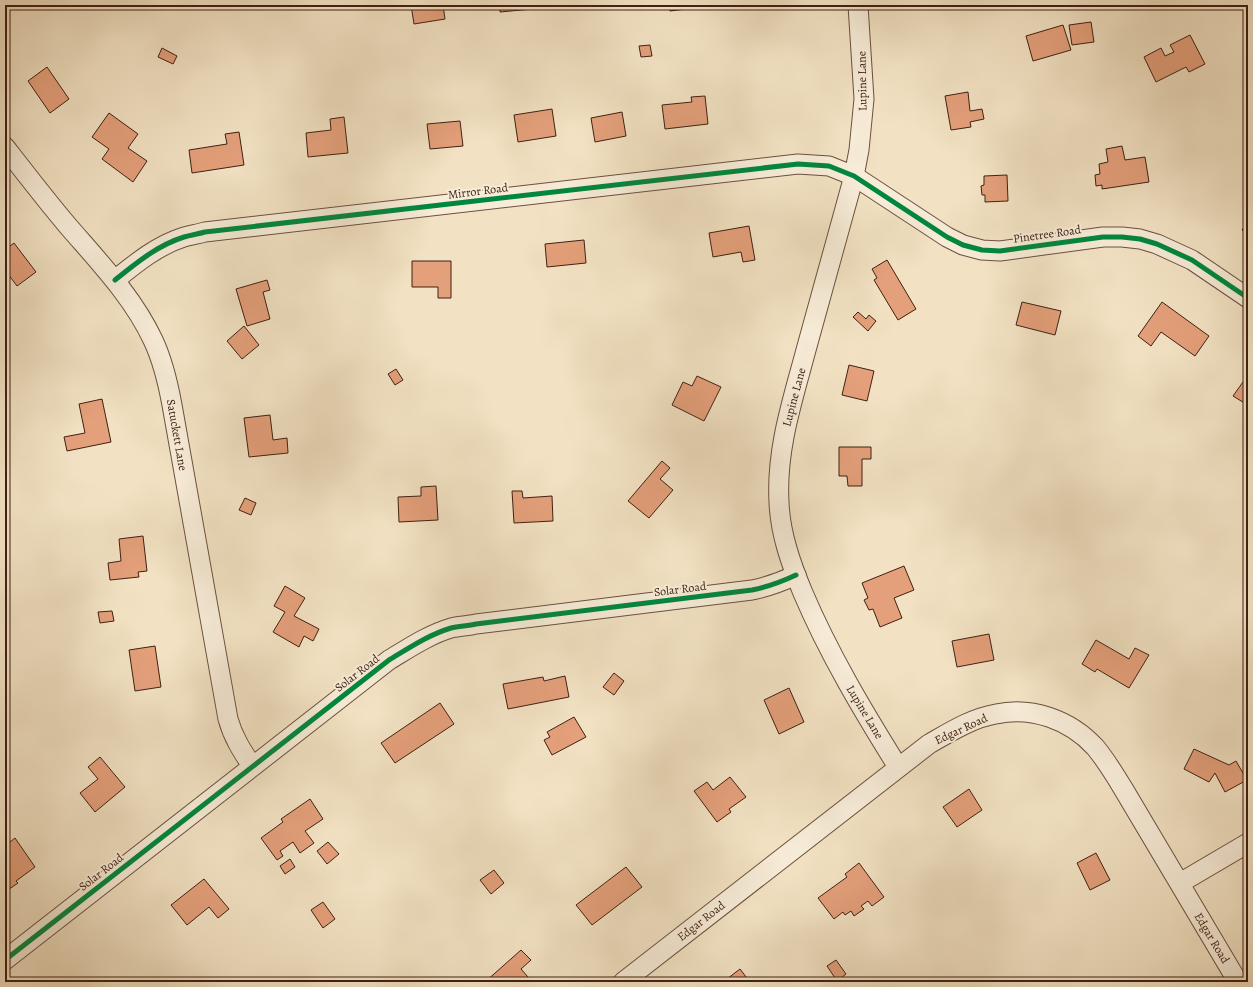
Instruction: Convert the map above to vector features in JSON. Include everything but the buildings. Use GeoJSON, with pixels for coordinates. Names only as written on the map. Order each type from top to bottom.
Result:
{"type":"FeatureCollection","features":[{"type":"Feature","properties":{"kind":"street","name":"Lupine Lane"},"geometry":{"type":"LineString","coordinates":[[858,5],[864,99],[859,150],[854,176],[787,422],[779,475],[778,502],[788,552],[810,608],[843,675],[898,767]]}},
{"type":"Feature","properties":{"kind":"street","name":"Satuckett Lane"},"geometry":{"type":"LineString","coordinates":[[5,148],[115,280],[154,341],[162,362],[172,405],[228,719],[238,744],[252,766]]}},
{"type":"Feature","properties":{"kind":"street","name":"Mirror Road"},"geometry":{"type":"LineString","coordinates":[[115,280],[147,255],[165,245],[184,237],[205,232],[798,164],[829,166],[854,176]]}},
{"type":"Feature","properties":{"kind":"street","name":"Pinetree Road"},"geometry":{"type":"LineString","coordinates":[[854,176],[963,246],[982,250],[1000,251],[1103,237],[1140,239],[1157,244],[1192,260],[1248,298]]}},
{"type":"Feature","properties":{"kind":"street","name":"Solar Road"},"geometry":{"type":"LineString","coordinates":[[5,960],[252,766],[390,660],[411,646],[432,635],[453,628],[476,624],[752,590],[775,584],[796,575]]}},
{"type":"Feature","properties":{"kind":"street","name":"Edgar Road"},"geometry":{"type":"LineString","coordinates":[[623,982],[929,744],[950,731],[974,721],[996,714],[1017,712],[1039,713],[1060,721],[1080,733],[1095,747],[1110,767],[1238,982]]}},
{"type":"Feature","properties":{"kind":"street"},"geometry":{"type":"LineString","coordinates":[[1180,883],[1248,843]]}},
{"type":"Feature","properties":{"kind":"cycle path"},"geometry":{"type":"LineString","coordinates":[[115,280],[139,261],[174,240],[205,232],[798,164],[829,166],[854,176],[947,237],[963,245],[982,250],[1000,251],[1103,237],[1140,239],[1157,244],[1192,260],[1248,298]]}},
{"type":"Feature","properties":{"kind":"cycle path"},"geometry":{"type":"LineString","coordinates":[[5,960],[389,660],[427,638],[451,628],[476,624],[752,590],[774,584],[796,575]]}}]}
